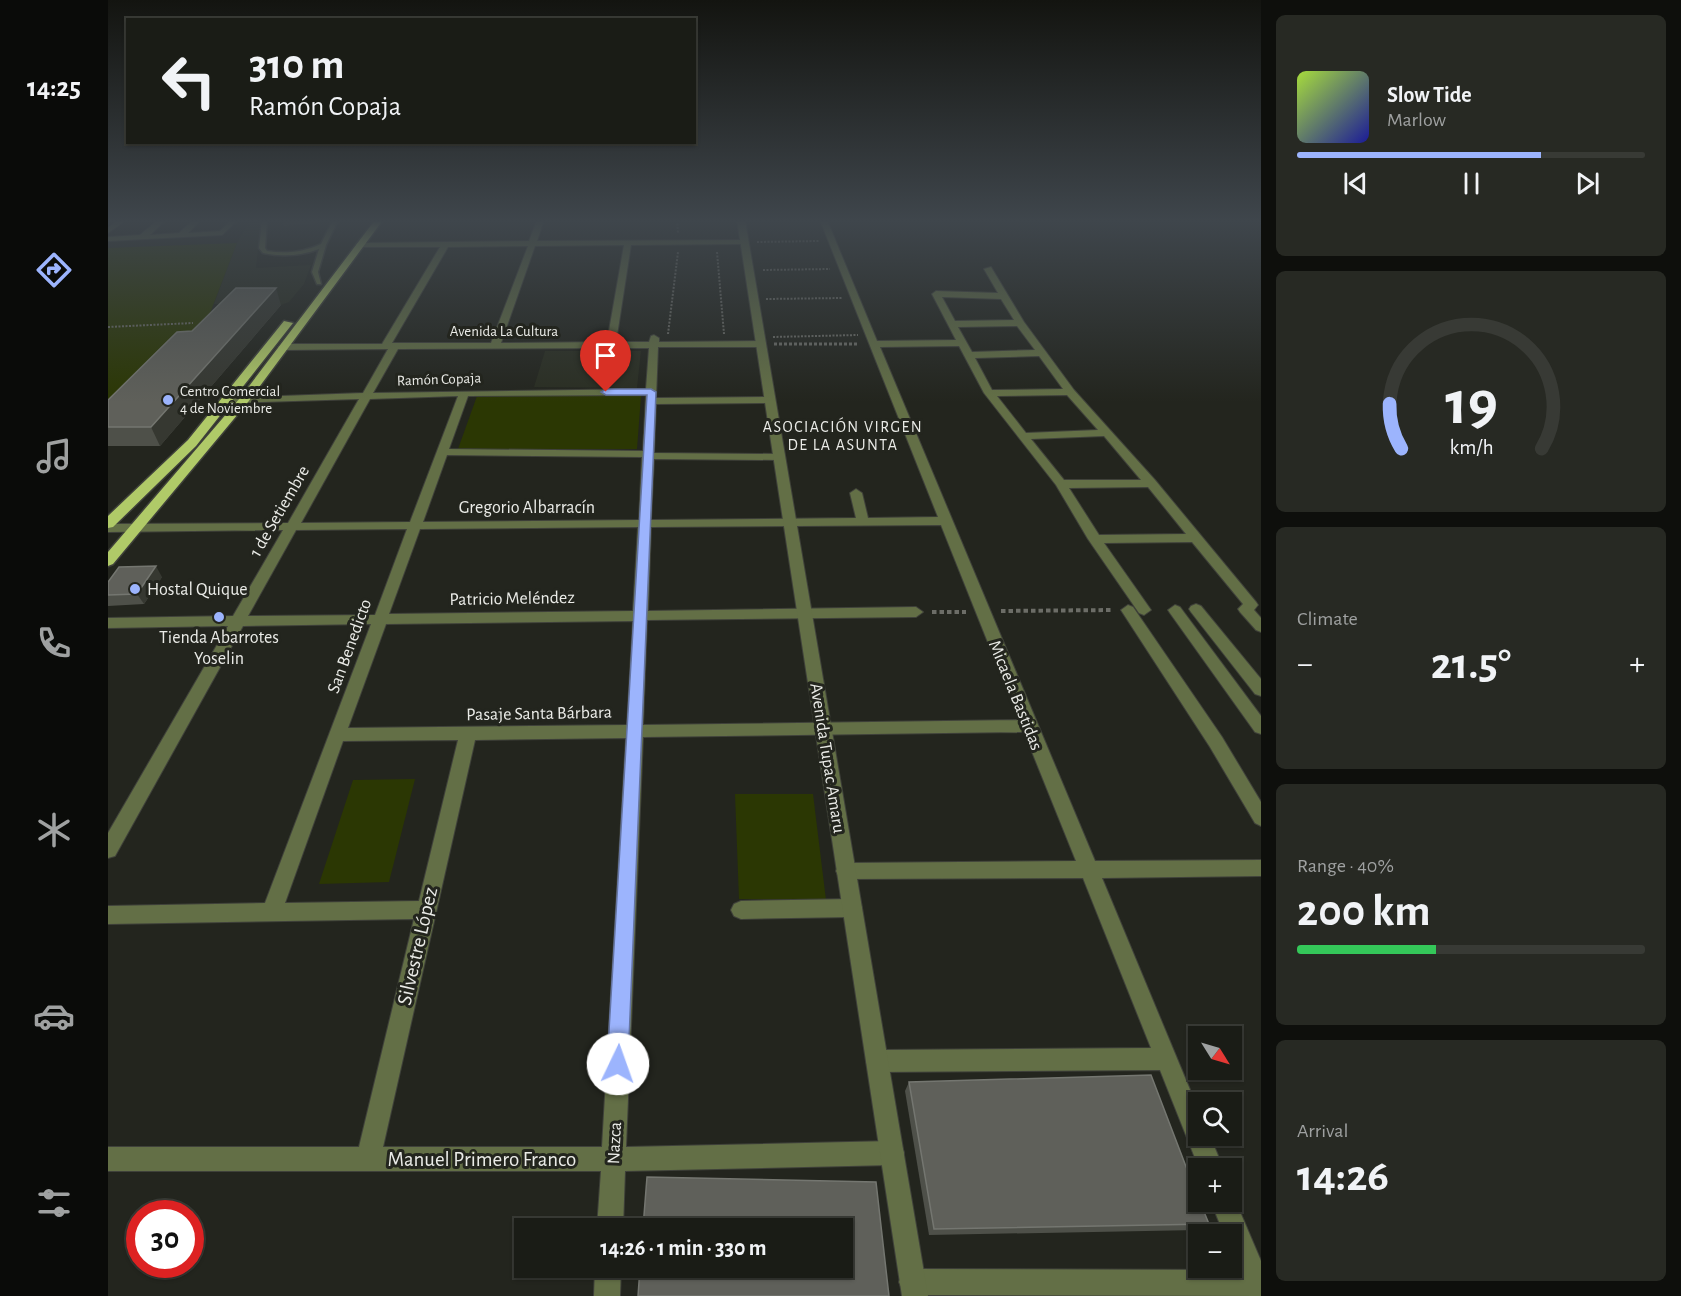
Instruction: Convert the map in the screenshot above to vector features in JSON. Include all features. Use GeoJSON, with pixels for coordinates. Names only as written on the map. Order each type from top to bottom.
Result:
{"type":"FeatureCollection","features":[{"type":"Feature","properties":{"kind":"highway"},"geometry":{"type":"LineString","coordinates":[[108,526],[192,443],[321,280]]}},
{"type":"Feature","properties":{"kind":"highway"},"geometry":{"type":"LineString","coordinates":[[108,561],[244,400],[333,280]]}},
{"type":"Feature","properties":{"kind":"street","name":"1 de Setiembre"},"geometry":{"type":"LineString","coordinates":[[108,850],[365,396],[389,344],[425,280]]}},
{"type":"Feature","properties":{"kind":"street"},"geometry":{"type":"LineString","coordinates":[[496,343],[519,280]]}},
{"type":"Feature","properties":{"kind":"street"},"geometry":{"type":"LineString","coordinates":[[612,342],[622,280]]}},
{"type":"Feature","properties":{"kind":"street","name":"Avenida Tupac Amaru"},"geometry":{"type":"LineString","coordinates":[[751,280],[913,1289]]}},
{"type":"Feature","properties":{"kind":"street","name":"Micaela Bastidas"},"geometry":{"type":"LineString","coordinates":[[848,280],[1207,1158]]}},
{"type":"Feature","properties":{"kind":"street"},"geometry":{"type":"LineString","coordinates":[[995,280],[1020,323],[1070,392],[1151,483],[1247,600],[1251,605],[1245,609],[1261,627]]}},
{"type":"Feature","properties":{"kind":"street"},"geometry":{"type":"LineString","coordinates":[[1004,296],[937,293],[967,355],[989,393],[1061,484],[1261,818]]}},
{"type":"Feature","properties":{"kind":"street"},"geometry":{"type":"LineString","coordinates":[[953,324],[1020,323]]}},
{"type":"Feature","properties":{"kind":"street","name":"Avenida La Cultura"},"geometry":{"type":"LineString","coordinates":[[286,344],[612,342],[724,338],[760,341]]}},
{"type":"Feature","properties":{"kind":"street"},"geometry":{"type":"LineString","coordinates":[[872,339],[961,342]]}},
{"type":"Feature","properties":{"kind":"street","name":"Avenida La Cultura"},"geometry":{"type":"LineString","coordinates":[[659,340],[760,341]]}},
{"type":"Feature","properties":{"kind":"street","name":"Nazca"},"geometry":{"type":"LineString","coordinates":[[610,1218],[651,397],[659,340]]}},
{"type":"Feature","properties":{"kind":"street"},"geometry":{"type":"LineString","coordinates":[[967,355],[1041,353]]}},
{"type":"Feature","properties":{"kind":"street"},"geometry":{"type":"LineString","coordinates":[[989,393],[1070,392]]}},
{"type":"Feature","properties":{"kind":"street","name":"Ramón Copaja"},"geometry":{"type":"LineString","coordinates":[[228,400],[464,393],[770,400]]}},
{"type":"Feature","properties":{"kind":"street","name":"San Benedicto"},"geometry":{"type":"LineString","coordinates":[[271,913],[464,393]]}},
{"type":"Feature","properties":{"kind":"street"},"geometry":{"type":"LineString","coordinates":[[1024,436],[1106,433]]}},
{"type":"Feature","properties":{"kind":"street"},"geometry":{"type":"LineString","coordinates":[[442,452],[779,457]]}},
{"type":"Feature","properties":{"kind":"street"},"geometry":{"type":"LineString","coordinates":[[1061,484],[1151,483]]}},
{"type":"Feature","properties":{"kind":"street"},"geometry":{"type":"LineString","coordinates":[[856,493],[864,522]]}},
{"type":"Feature","properties":{"kind":"street","name":"Gregorio Albarracín"},"geometry":{"type":"LineString","coordinates":[[108,526],[136,528],[946,521]]}},
{"type":"Feature","properties":{"kind":"street"},"geometry":{"type":"LineString","coordinates":[[1095,539],[1194,538]]}},
{"type":"Feature","properties":{"kind":"street"},"geometry":{"type":"LineString","coordinates":[[1196,609],[1261,690]]}},
{"type":"Feature","properties":{"kind":"street"},"geometry":{"type":"LineString","coordinates":[[1175,610],[1261,728]]}},
{"type":"Feature","properties":{"kind":"street","name":"Patricio Meléndez"},"geometry":{"type":"LineString","coordinates":[[108,623],[916,612]]}},
{"type":"Feature","properties":{"kind":"street","name":"Pasaje Santa Bárbara"},"geometry":{"type":"LineString","coordinates":[[337,735],[1029,726]]}},
{"type":"Feature","properties":{"kind":"street","name":"Silvestre López"},"geometry":{"type":"LineString","coordinates":[[368,1159],[468,734]]}},
{"type":"Feature","properties":{"kind":"street"},"geometry":{"type":"LineString","coordinates":[[846,871],[1261,868]]}},
{"type":"Feature","properties":{"kind":"street"},"geometry":{"type":"LineString","coordinates":[[741,910],[852,908]]}},
{"type":"Feature","properties":{"kind":"street"},"geometry":{"type":"LineString","coordinates":[[108,915],[425,910]]}},
{"type":"Feature","properties":{"kind":"street"},"geometry":{"type":"LineString","coordinates":[[877,1061],[1167,1059]]}},
{"type":"Feature","properties":{"kind":"street","name":"Manuel Primero Franco"},"geometry":{"type":"LineString","coordinates":[[108,1159],[613,1159],[892,1153]]}},
{"type":"Feature","properties":{"kind":"street"},"geometry":{"type":"LineString","coordinates":[[913,1289],[1259,1288],[1228,1212]]}},
{"type":"Feature","properties":{"kind":"street"},"geometry":{"type":"LineString","coordinates":[[607,1296],[608,1278]]}},
{"type":"Feature","properties":{"kind":"path"},"geometry":{"type":"LineString","coordinates":[[659,340],[671,280]]}},
{"type":"Feature","properties":{"kind":"path"},"geometry":{"type":"LineString","coordinates":[[721,280],[724,338]]}},
{"type":"Feature","properties":{"kind":"path"},"geometry":{"type":"LineString","coordinates":[[754,300],[855,298]]}},
{"type":"Feature","properties":{"kind":"path"},"geometry":{"type":"LineString","coordinates":[[108,327],[193,323]]}},
{"type":"Feature","properties":{"kind":"path"},"geometry":{"type":"LineString","coordinates":[[760,341],[872,339]]}},
{"type":"Feature","properties":{"kind":"path"},"geometry":{"type":"LineString","coordinates":[[760,341],[872,339]]}},
{"type":"Feature","properties":{"kind":"path"},"geometry":{"type":"LineString","coordinates":[[916,612],[1136,610]]}},
{"type":"Feature","properties":{"kind":"shaded area"},"geometry":{"type":"Polygon","coordinates":[[[223,280],[305,280],[289,302],[281,305],[214,304],[223,280]]]}},
{"type":"Feature","properties":{"kind":"shaded area"},"geometry":{"type":"Polygon","coordinates":[[[545,351],[641,351],[637,388],[534,387],[545,351]]]}},
{"type":"Feature","properties":{"kind":"green space"},"geometry":{"type":"Polygon","coordinates":[[[108,280],[223,280],[207,321],[108,429],[108,280]]]}},
{"type":"Feature","properties":{"kind":"green space"},"geometry":{"type":"Polygon","coordinates":[[[477,396],[641,396],[637,449],[458,449],[477,396]]]}},
{"type":"Feature","properties":{"kind":"green space"},"geometry":{"type":"Polygon","coordinates":[[[415,779],[389,882],[319,884],[353,780],[415,779]]]}},
{"type":"Feature","properties":{"kind":"green space"},"geometry":{"type":"Polygon","coordinates":[[[735,794],[813,794],[826,900],[739,899],[735,794]]]}},
{"type":"Feature","properties":{"kind":"building"},"geometry":{"type":"Polygon","coordinates":[[[236,288],[276,288],[151,427],[108,427],[108,400],[177,332],[192,331],[236,288]]]}},
{"type":"Feature","properties":{"kind":"building"},"geometry":{"type":"Polygon","coordinates":[[[156,566],[137,594],[108,595],[108,582],[119,567],[156,566]]]}},
{"type":"Feature","properties":{"kind":"building"},"geometry":{"type":"Polygon","coordinates":[[[1151,1075],[1188,1172],[1188,1212],[1204,1212],[1209,1224],[934,1229],[909,1082],[1151,1075]]]}},
{"type":"Feature","properties":{"kind":"building"},"geometry":{"type":"Polygon","coordinates":[[[647,1177],[876,1182],[889,1296],[638,1296],[639,1278],[853,1278],[853,1218],[644,1218],[647,1177]]]}},
{"type":"Feature","properties":{"kind":"place","name":"Centro Comercial 4 de Noviembre"},"geometry":{"type":"Point","coordinates":[168,400]}},
{"type":"Feature","properties":{"kind":"place","name":"Hostal Quique"},"geometry":{"type":"Point","coordinates":[135,589]}},
{"type":"Feature","properties":{"kind":"place","name":"Tienda Abarrotes Yoselin"},"geometry":{"type":"Point","coordinates":[219,617]}},
{"type":"Feature","properties":{"kind":"district","name":"ASOCIACIÓN VIRGEN DE LA ASUNTA"},"geometry":{"type":"Point","coordinates":[843,435]}},
{"type":"Feature","properties":{"kind":"route"},"geometry":{"type":"LineString","coordinates":[[606,392],[651,392],[618,1064]]}}]}
